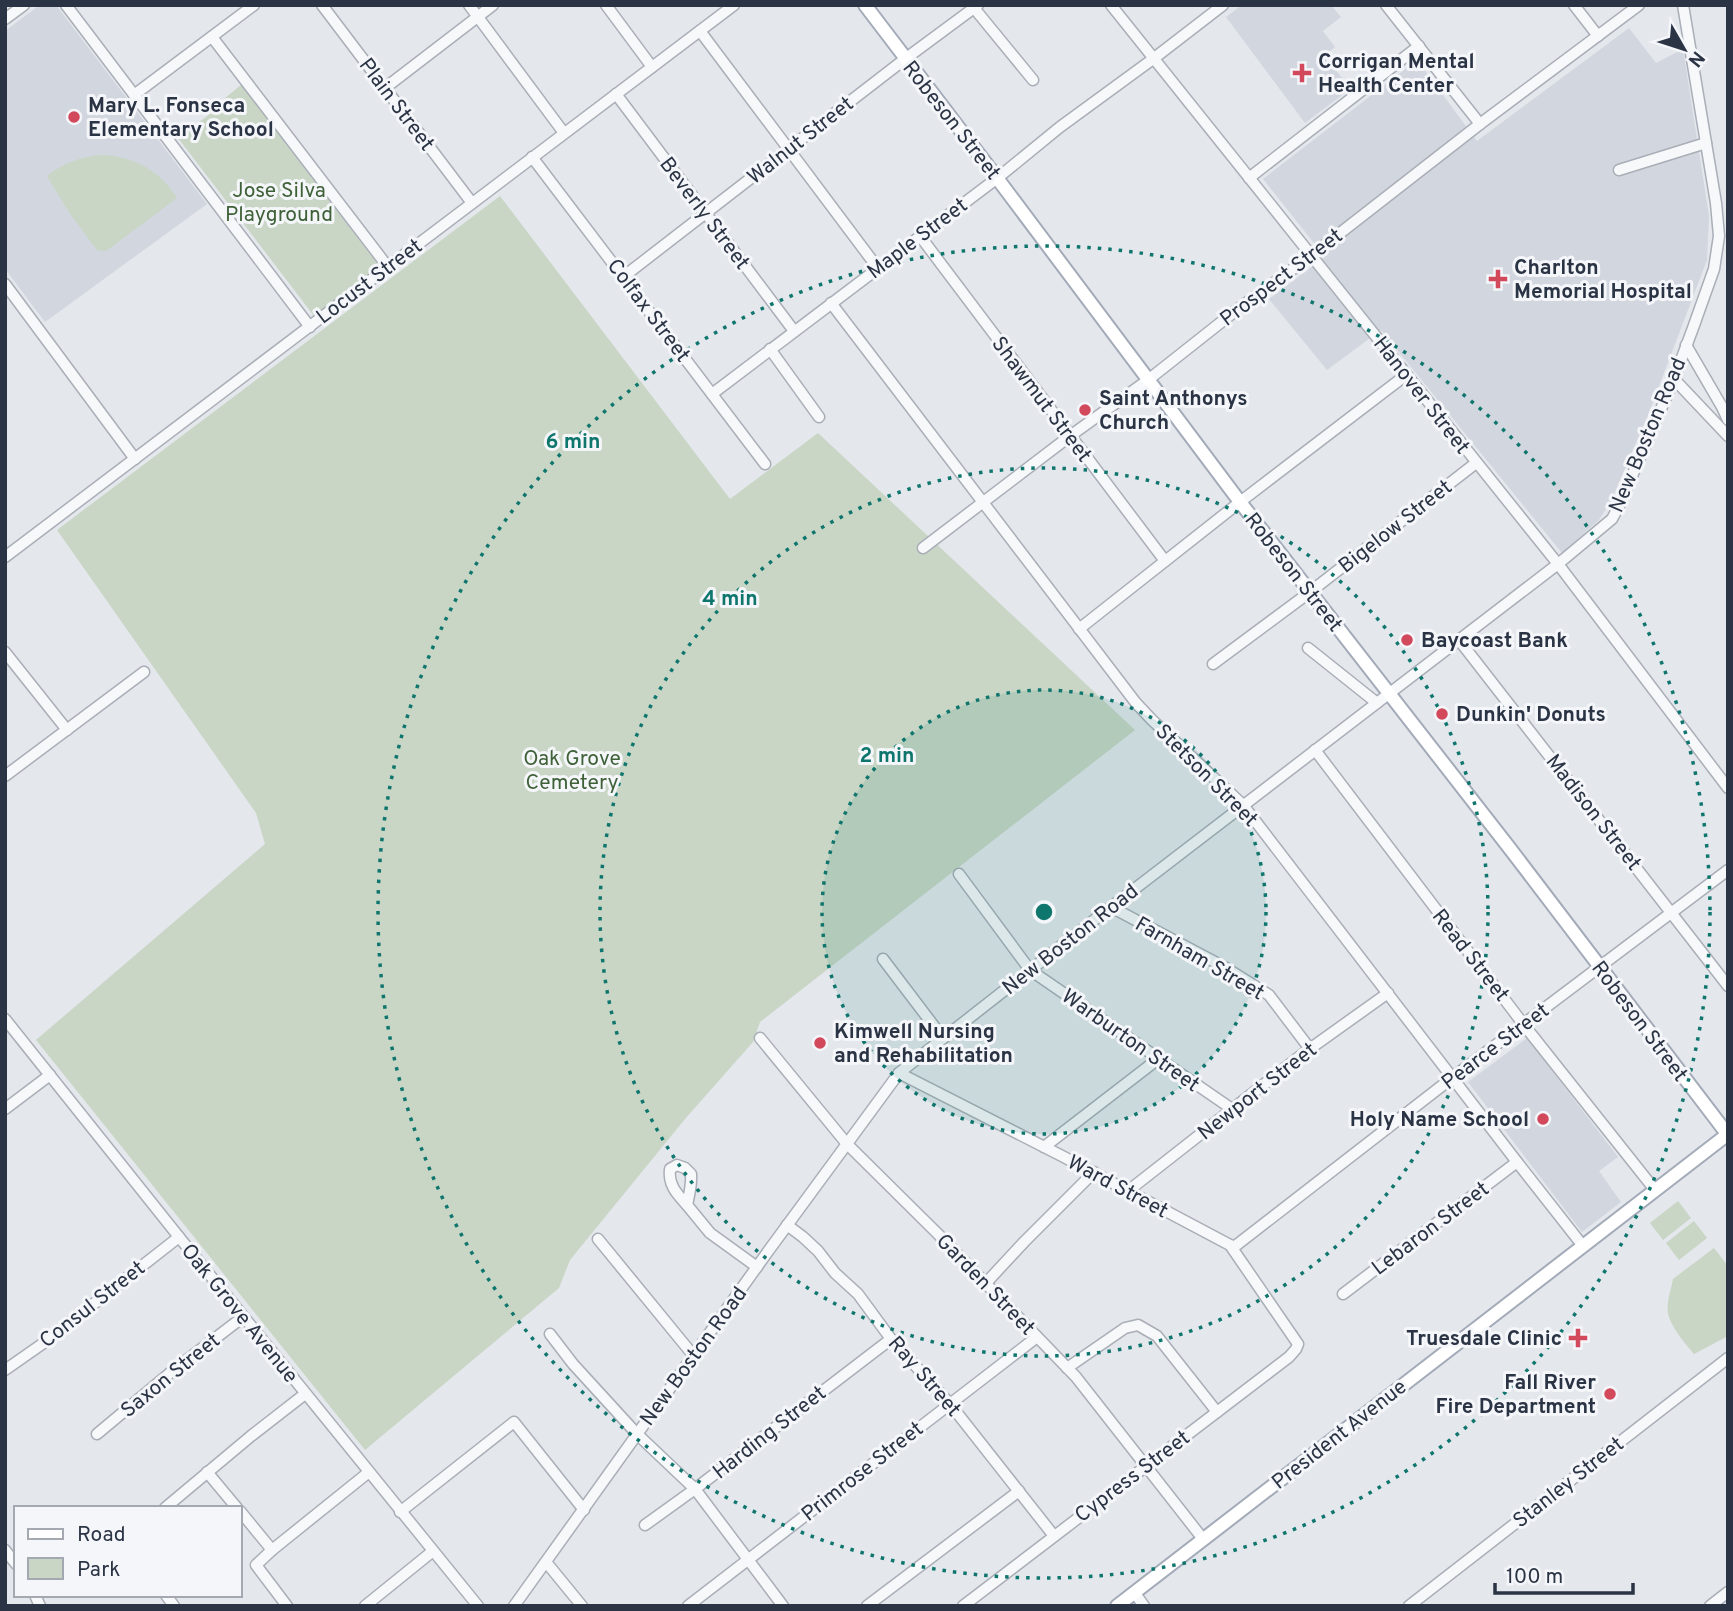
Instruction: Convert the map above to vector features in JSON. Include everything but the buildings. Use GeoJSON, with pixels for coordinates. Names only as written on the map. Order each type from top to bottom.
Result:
{"type":"FeatureCollection","features":[{"type":"Feature","properties":{"kind":"main road","name":"Robeson Street"},"geometry":{"type":"LineString","coordinates":[[865,5],[1240,502],[1511,849],[1728,1135]]}},
{"type":"Feature","properties":{"kind":"main road","name":"President Avenue"},"geometry":{"type":"LineString","coordinates":[[1117,1606],[1728,1135]]}},
{"type":"Feature","properties":{"kind":"street"},"geometry":{"type":"LineString","coordinates":[[5,19],[24,5]]}},
{"type":"Feature","properties":{"kind":"street"},"geometry":{"type":"LineString","coordinates":[[66,5],[310,327]]}},
{"type":"Feature","properties":{"kind":"street"},"geometry":{"type":"LineString","coordinates":[[134,95],[254,5]]}},
{"type":"Feature","properties":{"kind":"street","name":"Plain Street"},"geometry":{"type":"LineString","coordinates":[[322,5],[472,203]]}},
{"type":"Feature","properties":{"kind":"street"},"geometry":{"type":"LineString","coordinates":[[469,5],[564,132]]}},
{"type":"Feature","properties":{"kind":"street"},"geometry":{"type":"LineString","coordinates":[[385,88],[493,5]]}},
{"type":"Feature","properties":{"kind":"street"},"geometry":{"type":"LineString","coordinates":[[606,5],[652,67]]}},
{"type":"Feature","properties":{"kind":"street","name":"Locust Street"},"geometry":{"type":"LineString","coordinates":[[5,557],[734,5]]}},
{"type":"Feature","properties":{"kind":"street","name":"Hanover Street"},"geometry":{"type":"LineString","coordinates":[[1111,5],[1558,564],[1728,788]]}},
{"type":"Feature","properties":{"kind":"street","name":"Maple Street"},"geometry":{"type":"LineString","coordinates":[[712,394],[1223,5]]}},
{"type":"Feature","properties":{"kind":"street"},"geometry":{"type":"LineString","coordinates":[[1386,5],[1480,124]]}},
{"type":"Feature","properties":{"kind":"street"},"geometry":{"type":"LineString","coordinates":[[1574,5],[1598,36]]}},
{"type":"Feature","properties":{"kind":"street","name":"Prospect Street"},"geometry":{"type":"LineString","coordinates":[[923,548],[1639,5]]}},
{"type":"Feature","properties":{"kind":"street","name":"New Boston Road"},"geometry":{"type":"LineString","coordinates":[[514,1606],[898,1073],[1558,564],[1612,519],[1674,379],[1714,270],[1719,236],[1723,231],[1683,5]]}},
{"type":"Feature","properties":{"kind":"street"},"geometry":{"type":"LineString","coordinates":[[976,7],[1033,80]]}},
{"type":"Feature","properties":{"kind":"street","name":"Walnut Street"},"geometry":{"type":"LineString","coordinates":[[623,276],[976,7]]}},
{"type":"Feature","properties":{"kind":"street"},"geometry":{"type":"LineString","coordinates":[[700,31],[877,267]]}},
{"type":"Feature","properties":{"kind":"street"},"geometry":{"type":"LineString","coordinates":[[212,37],[388,267]]}},
{"type":"Feature","properties":{"kind":"street"},"geometry":{"type":"LineString","coordinates":[[1249,177],[1419,46]]}},
{"type":"Feature","properties":{"kind":"street","name":"Beverly Street"},"geometry":{"type":"LineString","coordinates":[[616,94],[794,331]]}},
{"type":"Feature","properties":{"kind":"street"},"geometry":{"type":"LineString","coordinates":[[1619,170],[1706,143]]}},
{"type":"Feature","properties":{"kind":"street","name":"Colfax Street"},"geometry":{"type":"LineString","coordinates":[[533,157],[765,464]]}},
{"type":"Feature","properties":{"kind":"street"},"geometry":{"type":"LineString","coordinates":[[1723,231],[1728,222]]}},
{"type":"Feature","properties":{"kind":"street","name":"Shawmut Street"},"geometry":{"type":"LineString","coordinates":[[920,236],[1165,561]]}},
{"type":"Feature","properties":{"kind":"street"},"geometry":{"type":"LineString","coordinates":[[6,287],[135,460]]}},
{"type":"Feature","properties":{"kind":"street","name":"Stetson Street"},"geometry":{"type":"LineString","coordinates":[[831,303],[1079,629],[1152,720],[1243,805],[1583,1246]]}},
{"type":"Feature","properties":{"kind":"street"},"geometry":{"type":"LineString","coordinates":[[1686,345],[1728,420]]}},
{"type":"Feature","properties":{"kind":"street"},"geometry":{"type":"LineString","coordinates":[[770,349],[819,417]]}},
{"type":"Feature","properties":{"kind":"street"},"geometry":{"type":"LineString","coordinates":[[1079,629],[1406,375]]}},
{"type":"Feature","properties":{"kind":"street"},"geometry":{"type":"LineString","coordinates":[[1674,379],[1728,436]]}},
{"type":"Feature","properties":{"kind":"street","name":"Bigelow Street"},"geometry":{"type":"LineString","coordinates":[[1213,664],[1476,463]]}},
{"type":"Feature","properties":{"kind":"street","name":"Madison Street"},"geometry":{"type":"LineString","coordinates":[[1460,640],[1728,986]]}},
{"type":"Feature","properties":{"kind":"street"},"geometry":{"type":"LineString","coordinates":[[1308,648],[1377,703]]}},
{"type":"Feature","properties":{"kind":"street"},"geometry":{"type":"LineString","coordinates":[[5,652],[66,730]]}},
{"type":"Feature","properties":{"kind":"street"},"geometry":{"type":"LineString","coordinates":[[5,776],[144,671]]}},
{"type":"Feature","properties":{"kind":"street","name":"Read Street"},"geometry":{"type":"LineString","coordinates":[[1315,750],[1524,1025],[1655,1190]]}},
{"type":"Feature","properties":{"kind":"street","name":"Pearce Street"},"geometry":{"type":"LineString","coordinates":[[1230,1245],[1234,1247],[1728,870]]}},
{"type":"Feature","properties":{"kind":"street","name":"Warburton Street"},"geometry":{"type":"LineString","coordinates":[[959,874],[1030,970],[1232,1110]]}},
{"type":"Feature","properties":{"kind":"street","name":"Farnham Street"},"geometry":{"type":"LineString","coordinates":[[1111,907],[1226,968],[1269,995],[1310,1049]]}},
{"type":"Feature","properties":{"kind":"street"},"geometry":{"type":"LineString","coordinates":[[883,959],[943,1038]]}},
{"type":"Feature","properties":{"kind":"street","name":"Newport Street"},"geometry":{"type":"LineString","coordinates":[[1128,1191],[1310,1049],[1388,993]]}},
{"type":"Feature","properties":{"kind":"street","name":"Oak Grove Avenue"},"geometry":{"type":"LineString","coordinates":[[5,1019],[478,1606]]}},
{"type":"Feature","properties":{"kind":"street","name":"Garden Street"},"geometry":{"type":"LineString","coordinates":[[760,1038],[847,1144],[1076,1377],[1203,1539]]}},
{"type":"Feature","properties":{"kind":"street"},"geometry":{"type":"LineString","coordinates":[[1044,1147],[1158,1059]]}},
{"type":"Feature","properties":{"kind":"street","name":"Ward Street"},"geometry":{"type":"LineString","coordinates":[[898,1073],[1094,1172],[1230,1245],[1298,1344]]}},
{"type":"Feature","properties":{"kind":"street"},"geometry":{"type":"LineString","coordinates":[[5,1109],[50,1075]]}},
{"type":"Feature","properties":{"kind":"street","name":"Lebaron Street"},"geometry":{"type":"LineString","coordinates":[[1343,1294],[1517,1162]]}},
{"type":"Feature","properties":{"kind":"street"},"geometry":{"type":"LineString","coordinates":[[985,1283],[1094,1172]]}},
{"type":"Feature","properties":{"kind":"street"},"geometry":{"type":"LineString","coordinates":[[687,1205],[709,1233],[757,1267]]}},
{"type":"Feature","properties":{"kind":"street","name":"Ray Street"},"geometry":{"type":"LineString","coordinates":[[787,1225],[818,1251],[835,1273],[858,1294],[891,1339],[950,1404],[1054,1536]]}},
{"type":"Feature","properties":{"kind":"street","name":"Consul Street"},"geometry":{"type":"LineString","coordinates":[[5,1370],[179,1237]]}},
{"type":"Feature","properties":{"kind":"street"},"geometry":{"type":"LineString","coordinates":[[598,1239],[693,1355]]}},
{"type":"Feature","properties":{"kind":"street","name":"Saxon Street"},"geometry":{"type":"LineString","coordinates":[[97,1434],[243,1317]]}},
{"type":"Feature","properties":{"kind":"street"},"geometry":{"type":"LineString","coordinates":[[1067,1368],[1125,1328],[1138,1325],[1157,1336],[1217,1412]]}},
{"type":"Feature","properties":{"kind":"street"},"geometry":{"type":"LineString","coordinates":[[550,1334],[573,1364],[637,1434],[695,1489],[783,1606]]}},
{"type":"Feature","properties":{"kind":"street","name":"Primrose Street"},"geometry":{"type":"LineString","coordinates":[[688,1606],[1037,1337]]}},
{"type":"Feature","properties":{"kind":"street","name":"Harding Street"},"geometry":{"type":"LineString","coordinates":[[645,1525],[891,1339]]}},
{"type":"Feature","properties":{"kind":"street","name":"Cypress Street"},"geometry":{"type":"LineString","coordinates":[[963,1606],[1289,1357],[1298,1344]]}},
{"type":"Feature","properties":{"kind":"street","name":"Stanley Street"},"geometry":{"type":"LineString","coordinates":[[1409,1606],[1728,1358]]}},
{"type":"Feature","properties":{"kind":"street"},"geometry":{"type":"LineString","coordinates":[[167,1506],[306,1394]]}},
{"type":"Feature","properties":{"kind":"street"},"geometry":{"type":"LineString","coordinates":[[400,1512],[514,1422],[584,1510]]}},
{"type":"Feature","properties":{"kind":"street"},"geometry":{"type":"LineString","coordinates":[[207,1472],[235,1506]]}},
{"type":"Feature","properties":{"kind":"street"},"geometry":{"type":"LineString","coordinates":[[287,1606],[256,1565],[369,1472]]}},
{"type":"Feature","properties":{"kind":"street"},"geometry":{"type":"LineString","coordinates":[[867,1606],[1019,1491]]}},
{"type":"Feature","properties":{"kind":"street"},"geometry":{"type":"LineString","coordinates":[[242,1515],[272,1550]]}},
{"type":"Feature","properties":{"kind":"street"},"geometry":{"type":"LineString","coordinates":[[365,1606],[433,1551]]}},
{"type":"Feature","properties":{"kind":"street"},"geometry":{"type":"LineString","coordinates":[[546,1562],[582,1606]]}},
{"type":"Feature","properties":{"kind":"street"},"geometry":{"type":"LineString","coordinates":[[1134,1592],[1144,1606]]}},
{"type":"Feature","properties":{"kind":"street"},"geometry":{"type":"LineString","coordinates":[[1710,1606],[1728,1592]]}},
{"type":"Feature","properties":{"kind":"shaded area","name":"Mary L. Fonseca Elementary School"},"geometry":{"type":"Polygon","coordinates":[[[40,5],[56,5],[207,204],[45,322],[5,269],[5,31],[40,5]]]}},
{"type":"Feature","properties":{"kind":"shaded area","name":"Corrigan Mental Health Center"},"geometry":{"type":"Polygon","coordinates":[[[1242,5],[1331,5],[1341,17],[1323,31],[1335,47],[1325,55],[1350,89],[1305,123],[1226,17],[1242,5]]]}},
{"type":"Feature","properties":{"kind":"shaded area","name":"Charlton Memorial Hospital"},"geometry":{"type":"Polygon","coordinates":[[[1629,28],[1656,63],[1683,49],[1709,216],[1707,260],[1648,415],[1611,501],[1599,520],[1562,553],[1381,330],[1327,370],[1269,299],[1325,257],[1263,179],[1417,60],[1477,141],[1629,28]]]}},
{"type":"Feature","properties":{"kind":"shaded area","name":"Holy Name School"},"geometry":{"type":"Polygon","coordinates":[[[1527,1038],[1618,1157],[1599,1171],[1621,1202],[1582,1232],[1468,1082],[1527,1038]]]}},
{"type":"Feature","properties":{"kind":"green space","name":"Jose Silva Playground"},"geometry":{"type":"Polygon","coordinates":[[[241,85],[379,266],[314,316],[178,138],[227,101],[225,98],[241,85]]]}},
{"type":"Feature","properties":{"kind":"green space"},"geometry":{"type":"Polygon","coordinates":[[[105,155],[127,159],[155,173],[177,198],[106,251],[97,250],[70,214],[47,176],[74,161],[105,155]]]}},
{"type":"Feature","properties":{"kind":"green space","name":"Oak Grove Cemetery"},"geometry":{"type":"Polygon","coordinates":[[[500,196],[730,499],[818,433],[1135,730],[760,1022],[753,1042],[685,1119],[570,1260],[559,1288],[365,1450],[36,1040],[265,844],[256,813],[57,530],[500,196]]]}},
{"type":"Feature","properties":{"kind":"green space"},"geometry":{"type":"Polygon","coordinates":[[[1678,1201],[1691,1218],[1663,1240],[1650,1223],[1678,1201]]]}},
{"type":"Feature","properties":{"kind":"green space"},"geometry":{"type":"Polygon","coordinates":[[[1694,1221],[1707,1238],[1679,1260],[1666,1243],[1694,1221]]]}},
{"type":"Feature","properties":{"kind":"green space"},"geometry":{"type":"Polygon","coordinates":[[[1714,1248],[1728,1266],[1728,1336],[1694,1354],[1670,1320],[1669,1296],[1673,1279],[1714,1248]]]}},
{"type":"Feature","properties":{"kind":"place","name":"Corrigan Mental Health Center"},"geometry":{"type":"Point","coordinates":[1302,73]}},
{"type":"Feature","properties":{"kind":"place","name":"Mary L. Fonseca Elementary School"},"geometry":{"type":"Point","coordinates":[74,117]}},
{"type":"Feature","properties":{"kind":"place","name":"Charlton Memorial Hospital"},"geometry":{"type":"Point","coordinates":[1498,279]}},
{"type":"Feature","properties":{"kind":"place","name":"Saint Anthonys Church"},"geometry":{"type":"Point","coordinates":[1085,410]}},
{"type":"Feature","properties":{"kind":"place","name":"Baycoast Bank"},"geometry":{"type":"Point","coordinates":[1407,640]}},
{"type":"Feature","properties":{"kind":"place","name":"Dunkin' Donuts"},"geometry":{"type":"Point","coordinates":[1442,714]}},
{"type":"Feature","properties":{"kind":"place","name":"Kimwell Nursing and Rehabilitation"},"geometry":{"type":"Point","coordinates":[820,1043]}},
{"type":"Feature","properties":{"kind":"place","name":"Holy Name School"},"geometry":{"type":"Point","coordinates":[1543,1119]}},
{"type":"Feature","properties":{"kind":"place","name":"Truesdale Clinic"},"geometry":{"type":"Point","coordinates":[1578,1338]}},
{"type":"Feature","properties":{"kind":"place","name":"Fall River Fire Department"},"geometry":{"type":"Point","coordinates":[1610,1394]}}]}
